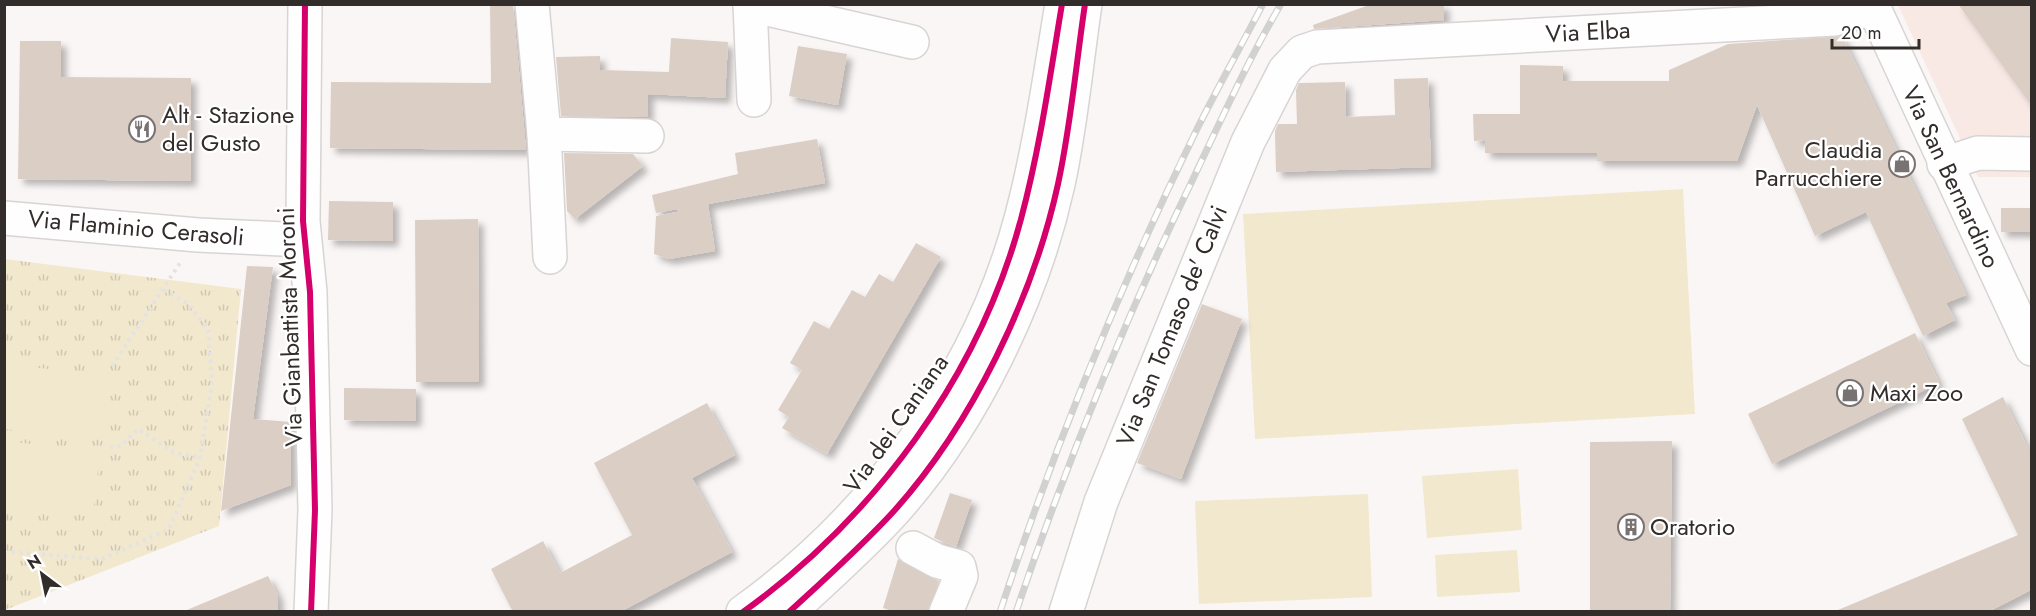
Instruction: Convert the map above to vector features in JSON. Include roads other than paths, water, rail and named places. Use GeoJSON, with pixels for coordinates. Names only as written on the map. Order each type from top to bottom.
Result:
{"type":"FeatureCollection","features":[{"type":"Feature","properties":{"kind":"street","name":"Via Gianbattista Moroni"},"geometry":{"type":"LineString","coordinates":[[305,4],[304,240],[310,292],[315,510],[311,612]]}},
{"type":"Feature","properties":{"kind":"street"},"geometry":{"type":"LineString","coordinates":[[532,4],[544,134],[550,257]]}},
{"type":"Feature","properties":{"kind":"street","name":"Via dei Caniana"},"geometry":{"type":"LineString","coordinates":[[743,612],[814,555],[859,509],[891,471],[956,376],[984,321],[1021,220],[1040,133],[1062,4]]}},
{"type":"Feature","properties":{"kind":"street","name":"Via dei Caniana"},"geometry":{"type":"LineString","coordinates":[[789,612],[854,554],[895,509],[937,456],[992,364],[1021,298],[1055,196],[1068,127],[1084,4]]}},
{"type":"Feature","properties":{"kind":"street"},"geometry":{"type":"LineString","coordinates":[[754,100],[750,5],[912,42]]}},
{"type":"Feature","properties":{"kind":"street","name":"Via Elba"},"geometry":{"type":"LineString","coordinates":[[1302,52],[1317,47],[1835,19],[1872,6]]}},
{"type":"Feature","properties":{"kind":"street","name":"Via San Bernardino"},"geometry":{"type":"LineString","coordinates":[[1872,6],[2031,349]]}},
{"type":"Feature","properties":{"kind":"street","name":"Via San Tomaso de' Calvi"},"geometry":{"type":"LineString","coordinates":[[1066,612],[1101,502],[1248,142],[1285,70],[1302,52]]}},
{"type":"Feature","properties":{"kind":"street"},"geometry":{"type":"LineString","coordinates":[[544,134],[647,136]]}},
{"type":"Feature","properties":{"kind":"street"},"geometry":{"type":"LineString","coordinates":[[1944,164],[1978,153],[2031,154]]}},
{"type":"Feature","properties":{"kind":"street","name":"Via Flaminio Cerasoli"},"geometry":{"type":"LineString","coordinates":[[4,218],[198,235],[304,240]]}},
{"type":"Feature","properties":{"kind":"street"},"geometry":{"type":"LineString","coordinates":[[913,548],[937,561],[959,567],[961,576],[946,612]]}},
{"type":"Feature","properties":{"kind":"railway"},"geometry":{"type":"LineString","coordinates":[[1000,612],[1066,428],[1116,306],[1197,129],[1263,4]]}},
{"type":"Feature","properties":{"kind":"railway"},"geometry":{"type":"LineString","coordinates":[[1016,612],[1055,502],[1120,339],[1224,112],[1281,4]]}},
{"type":"Feature","properties":{"kind":"place","name":"Alt - Stazione del Gusto"},"geometry":{"type":"Point","coordinates":[142,129]}},
{"type":"Feature","properties":{"kind":"place","name":"Claudia Parrucchiere"},"geometry":{"type":"Point","coordinates":[1902,164]}},
{"type":"Feature","properties":{"kind":"place","name":"Maxi Zoo"},"geometry":{"type":"Point","coordinates":[1850,393]}},
{"type":"Feature","properties":{"kind":"place","name":"Oratorio"},"geometry":{"type":"Point","coordinates":[1631,527]}}]}
